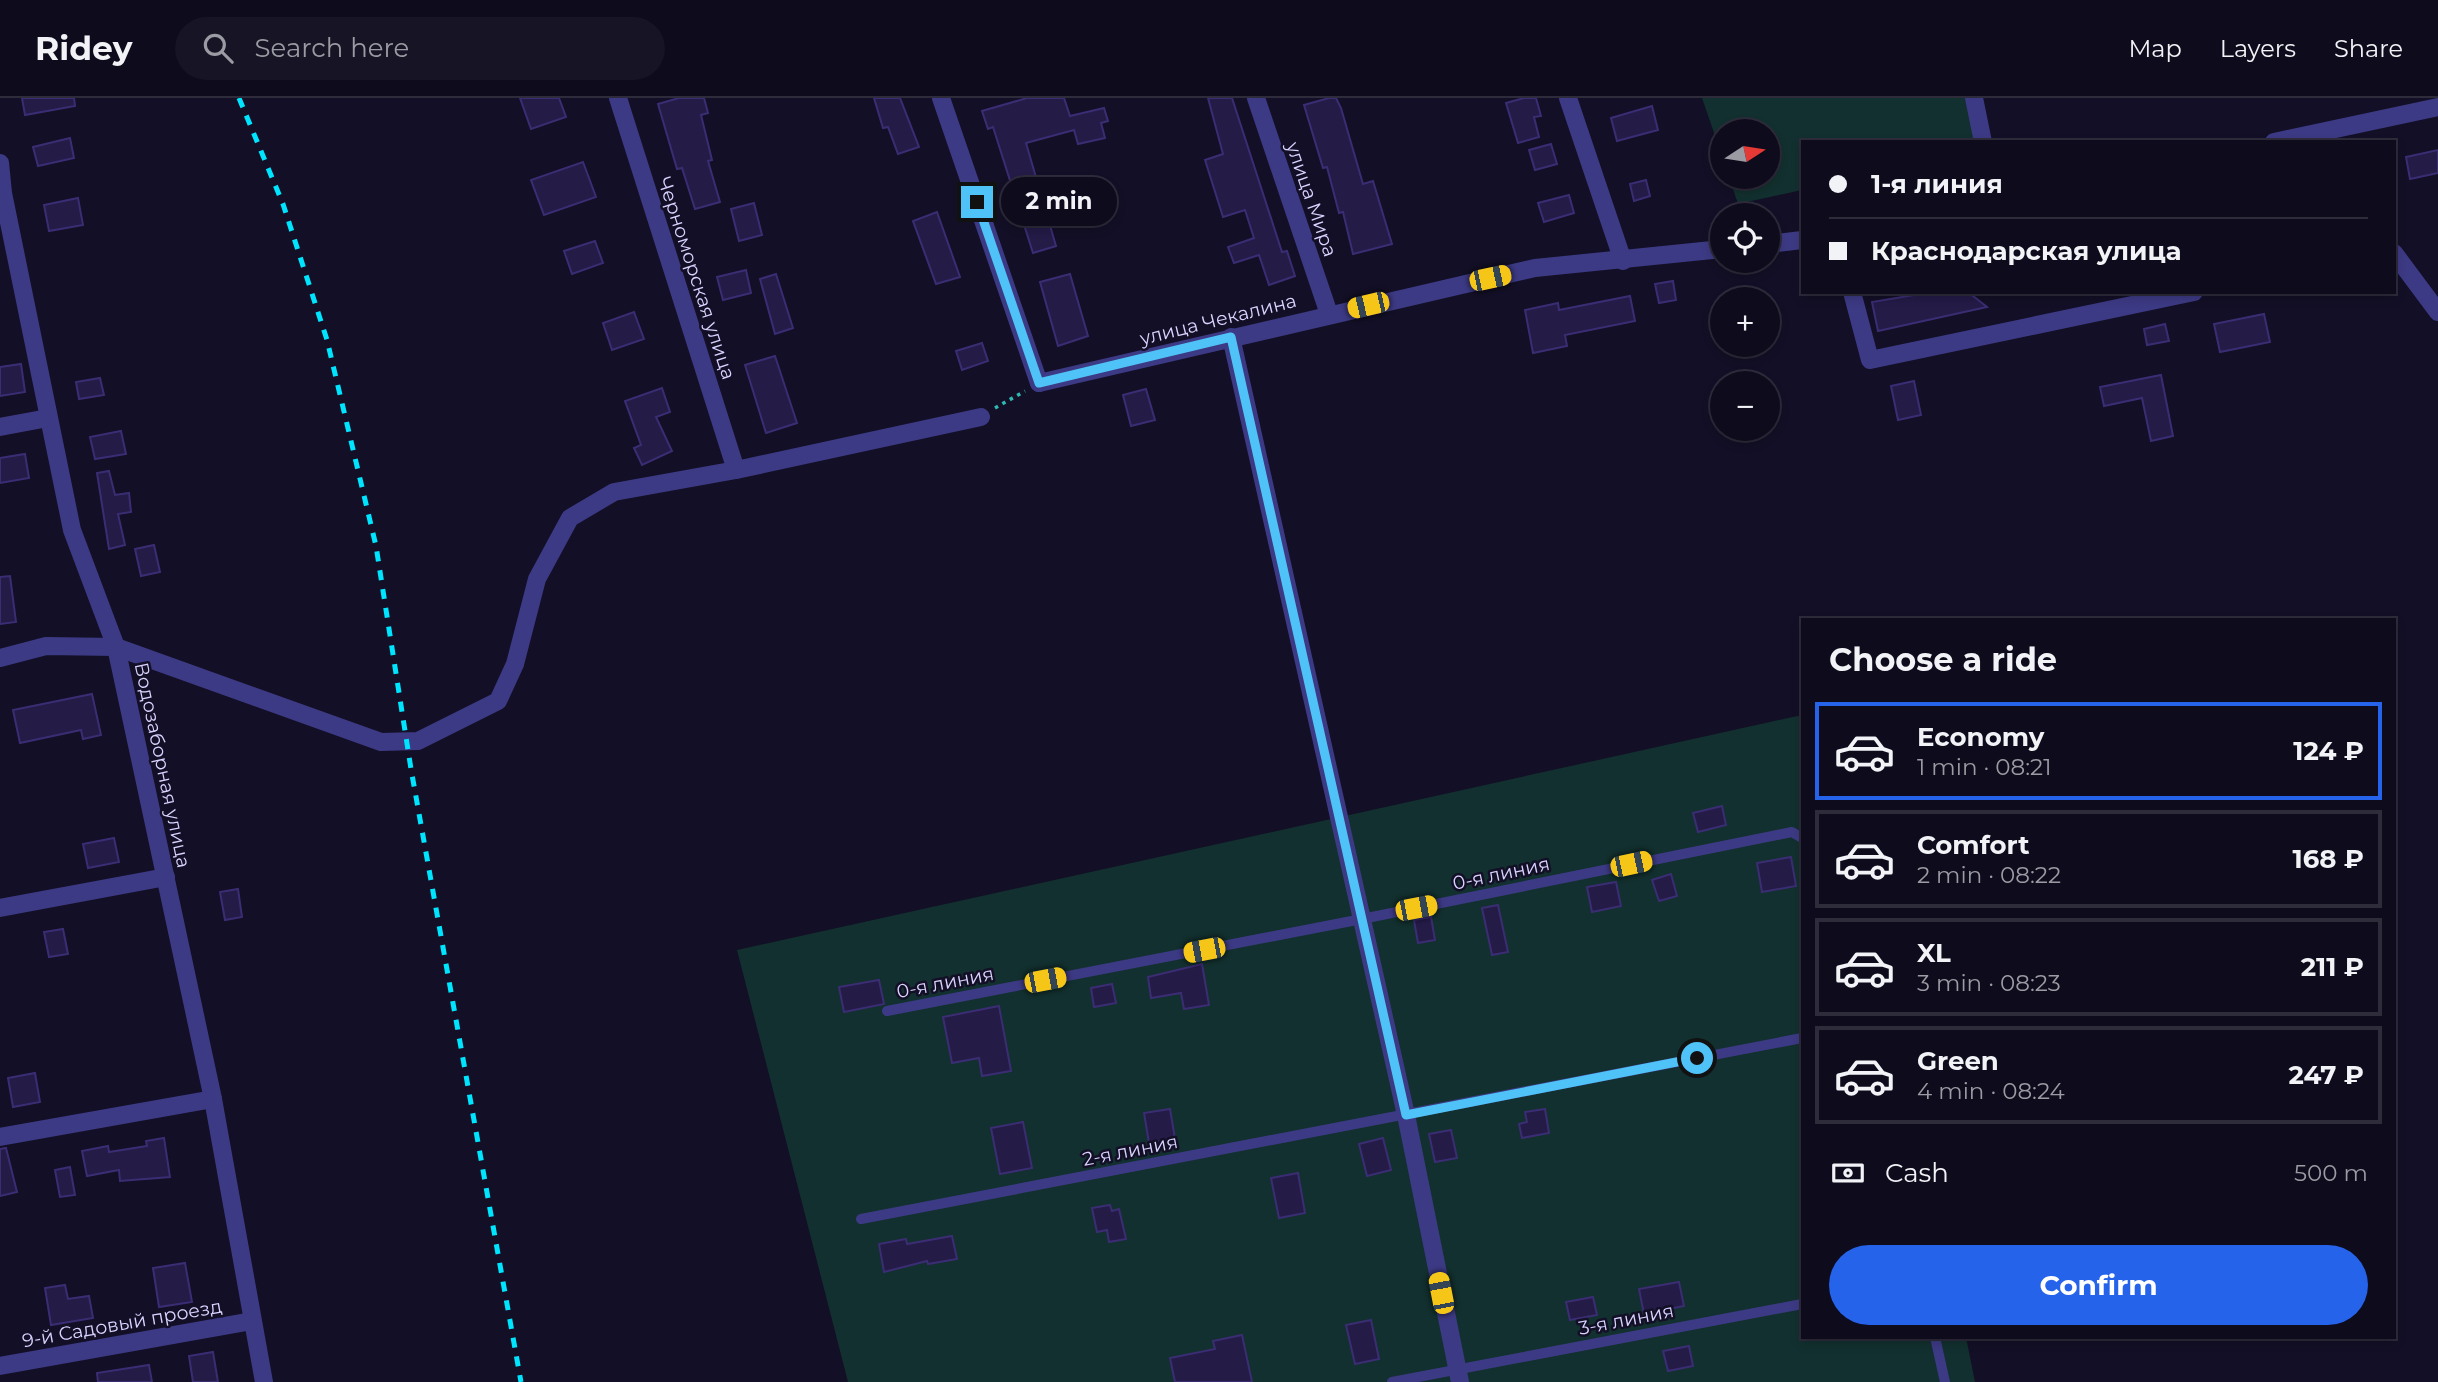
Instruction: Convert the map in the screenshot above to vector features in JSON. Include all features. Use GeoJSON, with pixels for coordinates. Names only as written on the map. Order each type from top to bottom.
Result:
{"type":"FeatureCollection","features":[{"type":"Feature","properties":{"kind":"street","name":"Черноморская улица"},"geometry":{"type":"LineString","coordinates":[[618,98],[736,470]]}},
{"type":"Feature","properties":{"kind":"street"},"geometry":{"type":"LineString","coordinates":[[941,98],[1039,383]]}},
{"type":"Feature","properties":{"kind":"street","name":"улица Мира"},"geometry":{"type":"LineString","coordinates":[[1256,98],[1329,314]]}},
{"type":"Feature","properties":{"kind":"street"},"geometry":{"type":"LineString","coordinates":[[1568,98],[1623,261]]}},
{"type":"Feature","properties":{"kind":"street"},"geometry":{"type":"LineString","coordinates":[[1974,98],[1983,140]]}},
{"type":"Feature","properties":{"kind":"street"},"geometry":{"type":"LineString","coordinates":[[2283,140],[2438,107]]}},
{"type":"Feature","properties":{"kind":"street","name":"Водозаборная улица"},"geometry":{"type":"LineString","coordinates":[[0,163],[1,194],[72,530],[116,647],[166,877],[213,1099],[264,1382]]}},
{"type":"Feature","properties":{"kind":"street"},"geometry":{"type":"LineString","coordinates":[[1780,243],[1801,240]]}},
{"type":"Feature","properties":{"kind":"street","name":"улица Чекалина"},"geometry":{"type":"LineString","coordinates":[[1039,383],[1535,268],[1710,250]]}},
{"type":"Feature","properties":{"kind":"street"},"geometry":{"type":"LineString","coordinates":[[2396,256],[2438,312]]}},
{"type":"Feature","properties":{"kind":"street"},"geometry":{"type":"LineString","coordinates":[[1853,294],[1871,360],[2184,294]]}},
{"type":"Feature","properties":{"kind":"street"},"geometry":{"type":"LineString","coordinates":[[1231,337],[1406,1115],[1458,1375]]}},
{"type":"Feature","properties":{"kind":"street"},"geometry":{"type":"LineString","coordinates":[[0,658],[47,646],[116,647],[381,742],[418,741],[498,701],[515,664],[537,579],[570,518],[614,492],[736,470],[981,417]]}},
{"type":"Feature","properties":{"kind":"street"},"geometry":{"type":"LineString","coordinates":[[0,427],[48,418]]}},
{"type":"Feature","properties":{"kind":"street"},"geometry":{"type":"LineString","coordinates":[[0,908],[166,877]]}},
{"type":"Feature","properties":{"kind":"street"},"geometry":{"type":"LineString","coordinates":[[0,1137],[213,1099]]}},
{"type":"Feature","properties":{"kind":"street","name":"9-й Садовый проезд"},"geometry":{"type":"LineString","coordinates":[[0,1366],[252,1321]]}},
{"type":"Feature","properties":{"kind":"lane","name":"0-я линия"},"geometry":{"type":"LineString","coordinates":[[887,1011],[1362,919],[1792,831],[1801,837]]}},
{"type":"Feature","properties":{"kind":"lane","name":"2-я линия"},"geometry":{"type":"LineString","coordinates":[[861,1219],[1801,1038]]}},
{"type":"Feature","properties":{"kind":"lane","name":"3-я линия"},"geometry":{"type":"LineString","coordinates":[[1392,1382],[1458,1375],[1801,1304]]}},
{"type":"Feature","properties":{"kind":"lane"},"geometry":{"type":"LineString","coordinates":[[1935,1339],[1945,1382]]}},
{"type":"Feature","properties":{"kind":"path"},"geometry":{"type":"LineString","coordinates":[[981,417],[1039,383]]}},
{"type":"Feature","properties":{"kind":"green space"},"geometry":{"type":"Polygon","coordinates":[[[1702,98],[1965,98],[1976,140],[1801,140],[1801,190],[1738,203],[1733,189],[1780,189],[1780,119],[1710,119],[1710,121],[1702,98]]]}},
{"type":"Feature","properties":{"kind":"green space"},"geometry":{"type":"Polygon","coordinates":[[[1801,715],[1801,1339],[1966,1339],[1975,1382],[848,1382],[737,950],[1801,715]]]}},
{"type":"Feature","properties":{"kind":"building"},"geometry":{"type":"Polygon","coordinates":[[[22,98],[74,98],[75,106],[25,115],[22,98]]]}},
{"type":"Feature","properties":{"kind":"building"},"geometry":{"type":"Polygon","coordinates":[[[520,98],[559,98],[566,117],[531,129],[520,98]]]}},
{"type":"Feature","properties":{"kind":"building"},"geometry":{"type":"Polygon","coordinates":[[[679,98],[704,98],[708,113],[701,115],[712,160],[708,161],[720,202],[695,209],[682,168],[677,169],[658,104],[679,98]]]}},
{"type":"Feature","properties":{"kind":"building"},"geometry":{"type":"Polygon","coordinates":[[[874,98],[900,98],[919,147],[898,154],[888,127],[883,128],[874,98]]]}},
{"type":"Feature","properties":{"kind":"building"},"geometry":{"type":"Polygon","coordinates":[[[1027,98],[1064,98],[1070,116],[1104,108],[1108,121],[1101,123],[1105,138],[1078,144],[1074,130],[1026,143],[1056,246],[1033,253],[993,127],[988,129],[982,111],[1027,98]]]}},
{"type":"Feature","properties":{"kind":"building"},"geometry":{"type":"Polygon","coordinates":[[[1208,98],[1232,98],[1282,252],[1287,251],[1295,276],[1269,285],[1259,255],[1234,263],[1228,247],[1254,238],[1245,210],[1223,217],[1205,160],[1223,154],[1208,98]]]}},
{"type":"Feature","properties":{"kind":"building"},"geometry":{"type":"Polygon","coordinates":[[[1336,98],[1341,108],[1363,184],[1373,181],[1392,244],[1353,254],[1343,212],[1339,213],[1327,167],[1323,168],[1304,105],[1336,98]]]}},
{"type":"Feature","properties":{"kind":"building"},"geometry":{"type":"Polygon","coordinates":[[[1536,98],[1541,116],[1534,117],[1539,137],[1518,143],[1506,103],[1536,98]]]}},
{"type":"Feature","properties":{"kind":"building"},"geometry":{"type":"Polygon","coordinates":[[[1652,106],[1658,130],[1617,141],[1611,118],[1652,106]]]}},
{"type":"Feature","properties":{"kind":"building"},"geometry":{"type":"Polygon","coordinates":[[[70,138],[74,158],[38,166],[33,147],[70,138]]]}},
{"type":"Feature","properties":{"kind":"building"},"geometry":{"type":"Polygon","coordinates":[[[1551,144],[1557,164],[1535,170],[1529,150],[1551,144]]]}},
{"type":"Feature","properties":{"kind":"building"},"geometry":{"type":"Polygon","coordinates":[[[2438,150],[2438,173],[2410,179],[2406,157],[2438,150]]]}},
{"type":"Feature","properties":{"kind":"building"},"geometry":{"type":"Polygon","coordinates":[[[583,162],[596,197],[544,215],[531,180],[583,162]]]}},
{"type":"Feature","properties":{"kind":"building"},"geometry":{"type":"Polygon","coordinates":[[[1646,180],[1650,196],[1634,201],[1630,184],[1646,180]]]}},
{"type":"Feature","properties":{"kind":"building"},"geometry":{"type":"Polygon","coordinates":[[[1569,195],[1574,213],[1544,222],[1538,203],[1569,195]]]}},
{"type":"Feature","properties":{"kind":"building"},"geometry":{"type":"Polygon","coordinates":[[[78,198],[83,225],[49,231],[44,205],[78,198]]]}},
{"type":"Feature","properties":{"kind":"building"},"geometry":{"type":"Polygon","coordinates":[[[754,203],[762,235],[739,241],[731,209],[754,203]]]}},
{"type":"Feature","properties":{"kind":"building"},"geometry":{"type":"Polygon","coordinates":[[[937,212],[960,277],[936,284],[913,221],[937,212]]]}},
{"type":"Feature","properties":{"kind":"building"},"geometry":{"type":"Polygon","coordinates":[[[595,241],[603,263],[572,274],[564,251],[595,241]]]}},
{"type":"Feature","properties":{"kind":"building"},"geometry":{"type":"Polygon","coordinates":[[[746,270],[751,293],[723,300],[717,277],[746,270]]]}},
{"type":"Feature","properties":{"kind":"building"},"geometry":{"type":"Polygon","coordinates":[[[776,274],[793,328],[775,334],[760,279],[776,274]]]}},
{"type":"Feature","properties":{"kind":"building"},"geometry":{"type":"Polygon","coordinates":[[[1070,274],[1088,336],[1058,346],[1040,282],[1070,274]]]}},
{"type":"Feature","properties":{"kind":"building"},"geometry":{"type":"Polygon","coordinates":[[[1673,281],[1676,300],[1659,303],[1655,284],[1673,281]]]}},
{"type":"Feature","properties":{"kind":"building"},"geometry":{"type":"Polygon","coordinates":[[[1920,294],[1971,294],[1987,307],[1878,331],[1872,302],[1920,294]]]}},
{"type":"Feature","properties":{"kind":"building"},"geometry":{"type":"Polygon","coordinates":[[[1630,296],[1635,321],[1565,335],[1567,346],[1533,353],[1525,310],[1558,303],[1559,310],[1630,296]]]}},
{"type":"Feature","properties":{"kind":"building"},"geometry":{"type":"Polygon","coordinates":[[[634,312],[644,339],[612,350],[603,323],[634,312]]]}},
{"type":"Feature","properties":{"kind":"building"},"geometry":{"type":"Polygon","coordinates":[[[2264,314],[2270,342],[2220,352],[2214,324],[2264,314]]]}},
{"type":"Feature","properties":{"kind":"building"},"geometry":{"type":"Polygon","coordinates":[[[2165,324],[2169,341],[2147,345],[2144,329],[2165,324]]]}},
{"type":"Feature","properties":{"kind":"building"},"geometry":{"type":"Polygon","coordinates":[[[982,343],[988,361],[962,370],[956,351],[982,343]]]}},
{"type":"Feature","properties":{"kind":"building"},"geometry":{"type":"Polygon","coordinates":[[[775,356],[797,423],[766,433],[745,365],[775,356]]]}},
{"type":"Feature","properties":{"kind":"building"},"geometry":{"type":"Polygon","coordinates":[[[21,364],[25,392],[0,396],[0,367],[21,364]]]}},
{"type":"Feature","properties":{"kind":"building"},"geometry":{"type":"Polygon","coordinates":[[[2161,375],[2173,436],[2151,441],[2142,398],[2104,406],[2100,387],[2161,375]]]}},
{"type":"Feature","properties":{"kind":"building"},"geometry":{"type":"Polygon","coordinates":[[[100,378],[104,395],[79,399],[76,382],[100,378]]]}},
{"type":"Feature","properties":{"kind":"building"},"geometry":{"type":"Polygon","coordinates":[[[1914,381],[1921,415],[1898,420],[1891,386],[1914,381]]]}},
{"type":"Feature","properties":{"kind":"building"},"geometry":{"type":"Polygon","coordinates":[[[662,388],[670,412],[656,417],[672,451],[642,465],[634,448],[641,445],[625,401],[662,388]]]}},
{"type":"Feature","properties":{"kind":"building"},"geometry":{"type":"Polygon","coordinates":[[[1146,389],[1155,420],[1131,426],[1123,395],[1146,389]]]}},
{"type":"Feature","properties":{"kind":"building"},"geometry":{"type":"Polygon","coordinates":[[[121,431],[126,454],[95,459],[90,437],[121,431]]]}},
{"type":"Feature","properties":{"kind":"building"},"geometry":{"type":"Polygon","coordinates":[[[25,454],[29,478],[0,483],[0,458],[25,454]]]}},
{"type":"Feature","properties":{"kind":"building"},"geometry":{"type":"Polygon","coordinates":[[[109,471],[115,495],[129,493],[131,512],[118,514],[125,545],[109,549],[97,473],[109,471]]]}},
{"type":"Feature","properties":{"kind":"building"},"geometry":{"type":"Polygon","coordinates":[[[154,545],[160,572],[141,576],[135,549],[154,545]]]}},
{"type":"Feature","properties":{"kind":"building"},"geometry":{"type":"Polygon","coordinates":[[[10,576],[16,622],[0,624],[0,577],[10,576]]]}},
{"type":"Feature","properties":{"kind":"building"},"geometry":{"type":"Polygon","coordinates":[[[92,694],[101,735],[83,739],[81,730],[20,743],[13,710],[92,694]]]}},
{"type":"Feature","properties":{"kind":"building"},"geometry":{"type":"Polygon","coordinates":[[[1722,806],[1726,825],[1698,832],[1693,813],[1722,806]]]}},
{"type":"Feature","properties":{"kind":"building"},"geometry":{"type":"Polygon","coordinates":[[[114,838],[119,862],[88,868],[83,844],[114,838]]]}},
{"type":"Feature","properties":{"kind":"building"},"geometry":{"type":"Polygon","coordinates":[[[1791,857],[1796,886],[1762,892],[1757,863],[1791,857]]]}},
{"type":"Feature","properties":{"kind":"building"},"geometry":{"type":"Polygon","coordinates":[[[1671,874],[1677,896],[1659,901],[1652,880],[1671,874]]]}},
{"type":"Feature","properties":{"kind":"building"},"geometry":{"type":"Polygon","coordinates":[[[1616,882],[1621,906],[1592,912],[1587,887],[1616,882]]]}},
{"type":"Feature","properties":{"kind":"building"},"geometry":{"type":"Polygon","coordinates":[[[238,889],[242,917],[225,920],[220,892],[238,889]]]}},
{"type":"Feature","properties":{"kind":"building"},"geometry":{"type":"Polygon","coordinates":[[[1498,905],[1508,952],[1492,955],[1482,908],[1498,905]]]}},
{"type":"Feature","properties":{"kind":"building"},"geometry":{"type":"Polygon","coordinates":[[[1431,917],[1435,940],[1418,943],[1414,920],[1431,917]]]}},
{"type":"Feature","properties":{"kind":"building"},"geometry":{"type":"Polygon","coordinates":[[[63,929],[68,954],[49,957],[44,932],[63,929]]]}},
{"type":"Feature","properties":{"kind":"building"},"geometry":{"type":"Polygon","coordinates":[[[1202,964],[1209,1005],[1184,1009],[1181,993],[1151,998],[1148,977],[1202,964]]]}},
{"type":"Feature","properties":{"kind":"building"},"geometry":{"type":"Polygon","coordinates":[[[879,980],[884,1004],[844,1012],[839,987],[879,980]]]}},
{"type":"Feature","properties":{"kind":"building"},"geometry":{"type":"Polygon","coordinates":[[[1112,984],[1116,1003],[1094,1007],[1091,988],[1112,984]]]}},
{"type":"Feature","properties":{"kind":"building"},"geometry":{"type":"Polygon","coordinates":[[[999,1006],[1011,1071],[982,1076],[979,1058],[952,1063],[943,1017],[999,1006]]]}},
{"type":"Feature","properties":{"kind":"building"},"geometry":{"type":"Polygon","coordinates":[[[35,1073],[40,1102],[13,1107],[8,1078],[35,1073]]]}},
{"type":"Feature","properties":{"kind":"building"},"geometry":{"type":"Polygon","coordinates":[[[1170,1109],[1175,1139],[1149,1143],[1144,1113],[1170,1109]]]}},
{"type":"Feature","properties":{"kind":"building"},"geometry":{"type":"Polygon","coordinates":[[[1545,1109],[1549,1133],[1522,1138],[1519,1124],[1527,1122],[1525,1112],[1545,1109]]]}},
{"type":"Feature","properties":{"kind":"building"},"geometry":{"type":"Polygon","coordinates":[[[1023,1122],[1032,1168],[1000,1174],[991,1128],[1023,1122]]]}},
{"type":"Feature","properties":{"kind":"building"},"geometry":{"type":"Polygon","coordinates":[[[1451,1130],[1457,1158],[1435,1162],[1429,1134],[1451,1130]]]}},
{"type":"Feature","properties":{"kind":"building"},"geometry":{"type":"Polygon","coordinates":[[[164,1138],[170,1177],[120,1181],[119,1170],[87,1176],[82,1151],[108,1146],[109,1152],[147,1146],[146,1141],[164,1138]]]}},
{"type":"Feature","properties":{"kind":"building"},"geometry":{"type":"Polygon","coordinates":[[[1383,1138],[1391,1170],[1367,1176],[1359,1144],[1383,1138]]]}},
{"type":"Feature","properties":{"kind":"building"},"geometry":{"type":"Polygon","coordinates":[[[6,1148],[17,1192],[0,1196],[0,1149],[6,1148]]]}},
{"type":"Feature","properties":{"kind":"building"},"geometry":{"type":"Polygon","coordinates":[[[70,1167],[75,1195],[60,1197],[55,1170],[70,1167]]]}},
{"type":"Feature","properties":{"kind":"building"},"geometry":{"type":"Polygon","coordinates":[[[1298,1173],[1305,1213],[1279,1218],[1271,1178],[1298,1173]]]}},
{"type":"Feature","properties":{"kind":"building"},"geometry":{"type":"Polygon","coordinates":[[[1110,1205],[1112,1211],[1119,1209],[1126,1239],[1109,1242],[1107,1230],[1097,1232],[1092,1208],[1110,1205]]]}},
{"type":"Feature","properties":{"kind":"building"},"geometry":{"type":"Polygon","coordinates":[[[952,1236],[957,1259],[928,1264],[927,1261],[884,1272],[879,1244],[906,1239],[907,1244],[952,1236]]]}},
{"type":"Feature","properties":{"kind":"building"},"geometry":{"type":"Polygon","coordinates":[[[185,1263],[192,1302],[159,1307],[153,1268],[185,1263]]]}},
{"type":"Feature","properties":{"kind":"building"},"geometry":{"type":"Polygon","coordinates":[[[1679,1282],[1684,1306],[1644,1314],[1639,1289],[1679,1282]]]}},
{"type":"Feature","properties":{"kind":"building"},"geometry":{"type":"Polygon","coordinates":[[[65,1285],[68,1299],[89,1296],[93,1318],[51,1325],[45,1288],[65,1285]]]}},
{"type":"Feature","properties":{"kind":"building"},"geometry":{"type":"Polygon","coordinates":[[[1593,1297],[1597,1315],[1570,1320],[1566,1302],[1593,1297]]]}},
{"type":"Feature","properties":{"kind":"building"},"geometry":{"type":"Polygon","coordinates":[[[1371,1320],[1379,1359],[1355,1364],[1346,1325],[1371,1320]]]}},
{"type":"Feature","properties":{"kind":"building"},"geometry":{"type":"Polygon","coordinates":[[[1242,1335],[1252,1382],[1175,1382],[1170,1358],[1215,1349],[1213,1341],[1242,1335]]]}},
{"type":"Feature","properties":{"kind":"building"},"geometry":{"type":"Polygon","coordinates":[[[1689,1346],[1693,1366],[1668,1371],[1663,1351],[1689,1346]]]}},
{"type":"Feature","properties":{"kind":"building"},"geometry":{"type":"Polygon","coordinates":[[[213,1352],[218,1382],[193,1382],[189,1356],[213,1352]]]}},
{"type":"Feature","properties":{"kind":"building"},"geometry":{"type":"Polygon","coordinates":[[[149,1365],[152,1382],[98,1382],[97,1373],[149,1365]]]}},
{"type":"Feature","properties":{"kind":"railway"},"geometry":{"type":"LineString","coordinates":[[239,98],[283,204],[327,340],[376,546],[411,769],[521,1382]]}},
{"type":"Feature","properties":{"kind":"route"},"geometry":{"type":"LineString","coordinates":[[977,202],[1039,383],[1231,337],[1406,1115],[1697,1058]]}}]}
